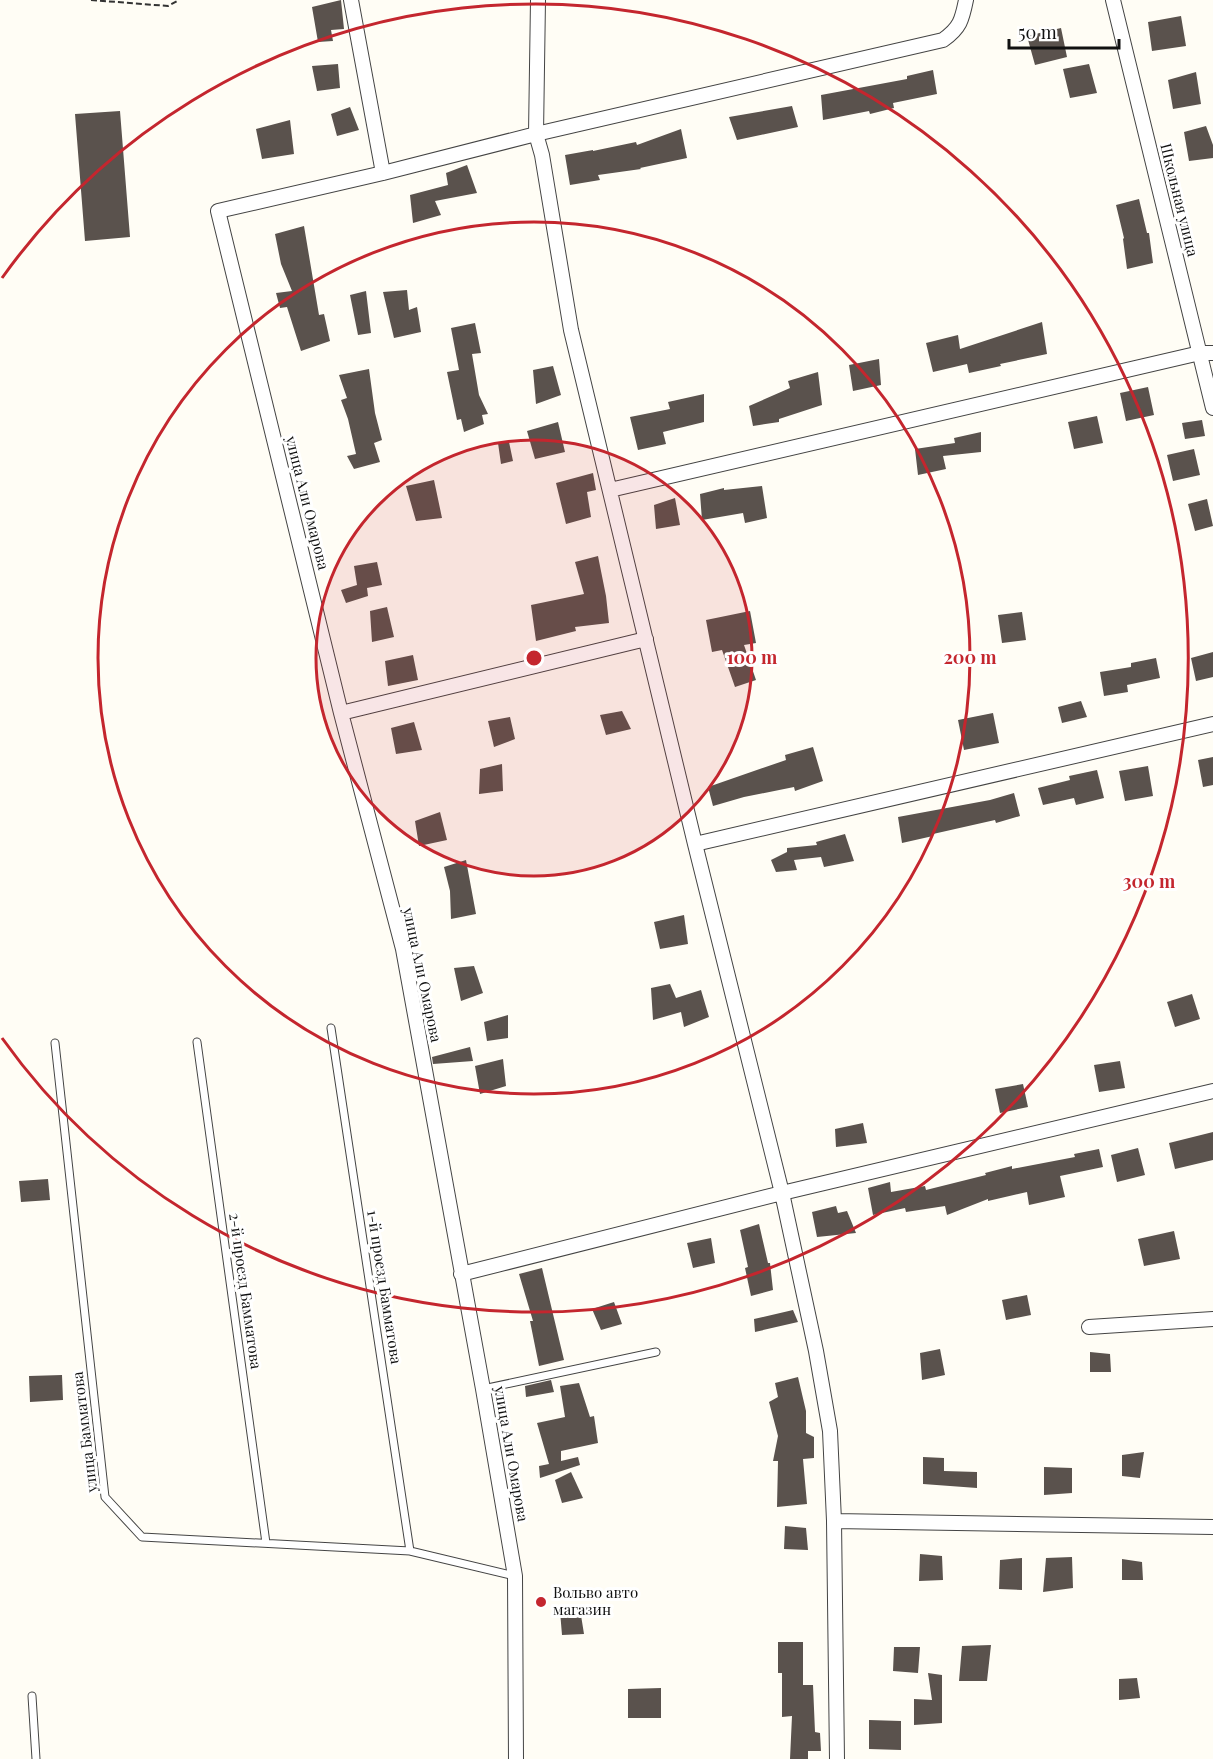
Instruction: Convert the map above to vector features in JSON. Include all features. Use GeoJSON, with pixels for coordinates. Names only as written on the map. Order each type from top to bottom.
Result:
{"type":"FeatureCollection","features":[{"type":"Feature","properties":{"kind":"street"},"geometry":{"type":"LineString","coordinates":[[351,0],[383,173],[537,134],[943,40],[955,32],[966,0]]}},
{"type":"Feature","properties":{"kind":"street"},"geometry":{"type":"LineString","coordinates":[[538,0],[537,134],[571,330],[782,1193],[816,1351],[830,1431],[834,1521],[837,1759]]}},
{"type":"Feature","properties":{"kind":"street","name":"Школьная улица"},"geometry":{"type":"LineString","coordinates":[[1113,0],[1206,353],[1213,408]]}},
{"type":"Feature","properties":{"kind":"street","name":"улица Али Омарова"},"geometry":{"type":"LineString","coordinates":[[383,173],[218,211],[341,713],[403,949],[515,1576],[516,1759]]}},
{"type":"Feature","properties":{"kind":"street"},"geometry":{"type":"LineString","coordinates":[[610,490],[1206,353]]}},
{"type":"Feature","properties":{"kind":"street"},"geometry":{"type":"LineString","coordinates":[[341,713],[646,639]]}},
{"type":"Feature","properties":{"kind":"street"},"geometry":{"type":"LineString","coordinates":[[695,844],[1213,724]]}},
{"type":"Feature","properties":{"kind":"street"},"geometry":{"type":"LineString","coordinates":[[461,1274],[782,1193],[1213,1091]]}},
{"type":"Feature","properties":{"kind":"street"},"geometry":{"type":"LineString","coordinates":[[1089,1328],[1213,1319]]}},
{"type":"Feature","properties":{"kind":"street"},"geometry":{"type":"LineString","coordinates":[[834,1521],[1213,1527]]}},
{"type":"Feature","properties":{"kind":"lane","name":"1-й проезд Бамматова"},"geometry":{"type":"LineString","coordinates":[[331,1028],[410,1551]]}},
{"type":"Feature","properties":{"kind":"lane","name":"2-й проезд Бамматова"},"geometry":{"type":"LineString","coordinates":[[196,1042],[266,1543]]}},
{"type":"Feature","properties":{"kind":"lane","name":"улица Бамматова"},"geometry":{"type":"LineString","coordinates":[[55,1043],[105,1497],[142,1536],[410,1551],[515,1576]]}},
{"type":"Feature","properties":{"kind":"lane"},"geometry":{"type":"LineString","coordinates":[[483,1389],[656,1352]]}},
{"type":"Feature","properties":{"kind":"lane"},"geometry":{"type":"LineString","coordinates":[[32,1696],[36,1759]]}},
{"type":"Feature","properties":{"kind":"path"},"geometry":{"type":"LineString","coordinates":[[91,0],[168,6],[179,0]]}},
{"type":"Feature","properties":{"kind":"building"},"geometry":{"type":"Polygon","coordinates":[[[341,0],[344,29],[331,30],[333,41],[318,42],[312,7],[341,0]]]}},
{"type":"Feature","properties":{"kind":"building"},"geometry":{"type":"Polygon","coordinates":[[[1181,16],[1186,46],[1152,51],[1148,22],[1181,16]]]}},
{"type":"Feature","properties":{"kind":"building"},"geometry":{"type":"Polygon","coordinates":[[[1061,28],[1067,57],[1035,65],[1027,36],[1061,28]]]}},
{"type":"Feature","properties":{"kind":"building"},"geometry":{"type":"Polygon","coordinates":[[[338,64],[340,88],[317,91],[312,66],[338,64]]]}},
{"type":"Feature","properties":{"kind":"building"},"geometry":{"type":"Polygon","coordinates":[[[1089,64],[1097,93],[1070,98],[1063,69],[1089,64]]]}},
{"type":"Feature","properties":{"kind":"building"},"geometry":{"type":"Polygon","coordinates":[[[933,70],[937,94],[893,103],[894,108],[870,114],[869,111],[823,120],[821,95],[907,79],[907,76],[933,70]]]}},
{"type":"Feature","properties":{"kind":"building"},"geometry":{"type":"Polygon","coordinates":[[[1196,72],[1201,104],[1173,109],[1168,80],[1196,72]]]}},
{"type":"Feature","properties":{"kind":"building"},"geometry":{"type":"Polygon","coordinates":[[[792,106],[798,127],[737,140],[729,117],[792,106]]]}},
{"type":"Feature","properties":{"kind":"building"},"geometry":{"type":"Polygon","coordinates":[[[350,107],[359,130],[337,136],[331,114],[350,107]]]}},
{"type":"Feature","properties":{"kind":"building"},"geometry":{"type":"Polygon","coordinates":[[[120,111],[130,237],[85,241],[75,114],[120,111]]]}},
{"type":"Feature","properties":{"kind":"building"},"geometry":{"type":"Polygon","coordinates":[[[290,120],[294,154],[262,159],[256,129],[290,120]]]}},
{"type":"Feature","properties":{"kind":"building"},"geometry":{"type":"Polygon","coordinates":[[[1206,126],[1213,145],[1213,158],[1189,161],[1184,132],[1206,126]]]}},
{"type":"Feature","properties":{"kind":"building"},"geometry":{"type":"Polygon","coordinates":[[[681,129],[687,158],[641,169],[598,175],[600,180],[570,185],[565,155],[636,142],[637,145],[681,129]]]}},
{"type":"Feature","properties":{"kind":"building"},"geometry":{"type":"Polygon","coordinates":[[[467,165],[477,193],[435,201],[441,215],[413,223],[410,195],[448,185],[446,173],[467,165]]]}},
{"type":"Feature","properties":{"kind":"building"},"geometry":{"type":"Polygon","coordinates":[[[1139,199],[1147,233],[1149,233],[1153,263],[1127,269],[1124,238],[1116,205],[1139,199]]]}},
{"type":"Feature","properties":{"kind":"building"},"geometry":{"type":"Polygon","coordinates":[[[304,226],[319,315],[324,314],[330,341],[301,351],[287,307],[280,308],[276,293],[292,291],[281,264],[275,234],[304,226]]]}},
{"type":"Feature","properties":{"kind":"building"},"geometry":{"type":"Polygon","coordinates":[[[407,290],[409,310],[417,307],[421,332],[394,338],[383,292],[407,290]]]}},
{"type":"Feature","properties":{"kind":"building"},"geometry":{"type":"Polygon","coordinates":[[[366,291],[371,333],[358,335],[350,295],[366,291]]]}},
{"type":"Feature","properties":{"kind":"building"},"geometry":{"type":"Polygon","coordinates":[[[1042,322],[1047,354],[969,373],[967,364],[933,372],[926,343],[958,335],[960,349],[1042,322]]]}},
{"type":"Feature","properties":{"kind":"building"},"geometry":{"type":"Polygon","coordinates":[[[475,323],[481,353],[472,354],[479,395],[488,414],[482,415],[484,424],[464,432],[461,419],[457,420],[447,372],[459,370],[451,328],[475,323]]]}},
{"type":"Feature","properties":{"kind":"building"},"geometry":{"type":"Polygon","coordinates":[[[879,359],[881,385],[853,391],[849,365],[879,359]]]}},
{"type":"Feature","properties":{"kind":"building"},"geometry":{"type":"Polygon","coordinates":[[[553,366],[561,395],[536,404],[533,370],[553,366]]]}},
{"type":"Feature","properties":{"kind":"building"},"geometry":{"type":"Polygon","coordinates":[[[369,369],[375,413],[382,440],[374,443],[380,462],[354,469],[347,456],[356,454],[341,400],[347,398],[339,375],[369,369]]]}},
{"type":"Feature","properties":{"kind":"building"},"geometry":{"type":"Polygon","coordinates":[[[818,372],[822,405],[779,419],[779,422],[753,426],[749,406],[790,388],[788,381],[818,372]]]}},
{"type":"Feature","properties":{"kind":"building"},"geometry":{"type":"Polygon","coordinates":[[[1148,387],[1154,415],[1126,421],[1120,393],[1148,387]]]}},
{"type":"Feature","properties":{"kind":"building"},"geometry":{"type":"Polygon","coordinates":[[[704,394],[704,422],[663,432],[666,444],[638,450],[630,417],[670,409],[668,402],[704,394]]]}},
{"type":"Feature","properties":{"kind":"building"},"geometry":{"type":"Polygon","coordinates":[[[1097,416],[1103,443],[1074,449],[1068,422],[1097,416]]]}},
{"type":"Feature","properties":{"kind":"building"},"geometry":{"type":"Polygon","coordinates":[[[1202,420],[1205,436],[1185,439],[1182,423],[1202,420]]]}},
{"type":"Feature","properties":{"kind":"building"},"geometry":{"type":"Polygon","coordinates":[[[558,422],[565,452],[535,459],[527,431],[558,422]]]}},
{"type":"Feature","properties":{"kind":"building"},"geometry":{"type":"Polygon","coordinates":[[[981,432],[981,452],[943,456],[946,469],[918,475],[915,449],[955,443],[954,438],[981,432]]]}},
{"type":"Feature","properties":{"kind":"building"},"geometry":{"type":"Polygon","coordinates":[[[509,442],[513,461],[501,464],[498,443],[509,442]]]}},
{"type":"Feature","properties":{"kind":"building"},"geometry":{"type":"Polygon","coordinates":[[[1194,449],[1200,475],[1173,481],[1167,455],[1194,449]]]}},
{"type":"Feature","properties":{"kind":"building"},"geometry":{"type":"Polygon","coordinates":[[[593,473],[596,490],[587,492],[591,517],[566,524],[556,483],[593,473]]]}},
{"type":"Feature","properties":{"kind":"building"},"geometry":{"type":"Polygon","coordinates":[[[434,480],[442,518],[416,521],[406,486],[434,480]]]}},
{"type":"Feature","properties":{"kind":"building"},"geometry":{"type":"Polygon","coordinates":[[[762,486],[767,518],[745,523],[743,513],[702,520],[700,494],[724,488],[724,490],[762,486]]]}},
{"type":"Feature","properties":{"kind":"building"},"geometry":{"type":"Polygon","coordinates":[[[675,498],[680,525],[656,529],[654,505],[675,498]]]}},
{"type":"Feature","properties":{"kind":"building"},"geometry":{"type":"Polygon","coordinates":[[[1207,499],[1213,526],[1195,531],[1188,504],[1207,499]]]}},
{"type":"Feature","properties":{"kind":"building"},"geometry":{"type":"Polygon","coordinates":[[[598,556],[609,623],[575,627],[576,631],[536,641],[531,605],[584,594],[575,562],[598,556]]]}},
{"type":"Feature","properties":{"kind":"building"},"geometry":{"type":"Polygon","coordinates":[[[377,562],[382,585],[367,588],[368,596],[346,603],[341,590],[357,585],[354,566],[377,562]]]}},
{"type":"Feature","properties":{"kind":"building"},"geometry":{"type":"Polygon","coordinates":[[[387,607],[394,637],[372,642],[370,611],[387,607]]]}},
{"type":"Feature","properties":{"kind":"building"},"geometry":{"type":"Polygon","coordinates":[[[750,611],[756,643],[744,645],[756,680],[735,687],[722,650],[712,652],[706,620],[750,611]]]}},
{"type":"Feature","properties":{"kind":"building"},"geometry":{"type":"Polygon","coordinates":[[[1022,612],[1026,640],[1002,643],[998,615],[1022,612]]]}},
{"type":"Feature","properties":{"kind":"building"},"geometry":{"type":"Polygon","coordinates":[[[1213,652],[1213,677],[1196,681],[1191,658],[1213,652]]]}},
{"type":"Feature","properties":{"kind":"building"},"geometry":{"type":"Polygon","coordinates":[[[413,655],[418,680],[388,686],[385,661],[413,655]]]}},
{"type":"Feature","properties":{"kind":"building"},"geometry":{"type":"Polygon","coordinates":[[[1156,658],[1160,678],[1127,685],[1128,692],[1104,696],[1100,672],[1131,667],[1131,663],[1156,658]]]}},
{"type":"Feature","properties":{"kind":"building"},"geometry":{"type":"Polygon","coordinates":[[[1081,701],[1087,717],[1062,723],[1058,707],[1081,701]]]}},
{"type":"Feature","properties":{"kind":"building"},"geometry":{"type":"Polygon","coordinates":[[[622,711],[631,729],[606,735],[600,715],[622,711]]]}},
{"type":"Feature","properties":{"kind":"building"},"geometry":{"type":"Polygon","coordinates":[[[993,713],[999,743],[964,750],[958,720],[993,713]]]}},
{"type":"Feature","properties":{"kind":"building"},"geometry":{"type":"Polygon","coordinates":[[[510,717],[515,739],[494,747],[488,721],[510,717]]]}},
{"type":"Feature","properties":{"kind":"building"},"geometry":{"type":"Polygon","coordinates":[[[414,722],[422,750],[396,754],[391,728],[414,722]]]}},
{"type":"Feature","properties":{"kind":"building"},"geometry":{"type":"Polygon","coordinates":[[[813,747],[823,781],[795,791],[794,787],[713,806],[708,787],[786,760],[785,755],[813,747]]]}},
{"type":"Feature","properties":{"kind":"building"},"geometry":{"type":"Polygon","coordinates":[[[1213,757],[1213,785],[1203,787],[1198,760],[1213,757]]]}},
{"type":"Feature","properties":{"kind":"building"},"geometry":{"type":"Polygon","coordinates":[[[502,764],[503,791],[479,794],[480,769],[502,764]]]}},
{"type":"Feature","properties":{"kind":"building"},"geometry":{"type":"Polygon","coordinates":[[[1148,766],[1153,796],[1125,801],[1119,771],[1148,766]]]}},
{"type":"Feature","properties":{"kind":"building"},"geometry":{"type":"Polygon","coordinates":[[[1097,770],[1104,798],[1076,805],[1074,798],[1043,805],[1038,788],[1070,780],[1069,776],[1097,770]]]}},
{"type":"Feature","properties":{"kind":"building"},"geometry":{"type":"Polygon","coordinates":[[[1014,793],[1020,816],[996,823],[995,820],[933,834],[933,836],[902,843],[898,817],[990,800],[1014,793]]]}},
{"type":"Feature","properties":{"kind":"building"},"geometry":{"type":"Polygon","coordinates":[[[440,812],[447,840],[419,846],[415,821],[440,812]]]}},
{"type":"Feature","properties":{"kind":"building"},"geometry":{"type":"Polygon","coordinates":[[[845,834],[854,861],[824,867],[821,857],[794,860],[797,870],[776,872],[771,860],[787,852],[787,848],[817,845],[816,842],[845,834]]]}},
{"type":"Feature","properties":{"kind":"building"},"geometry":{"type":"Polygon","coordinates":[[[466,860],[476,914],[451,919],[450,891],[444,867],[466,860]]]}},
{"type":"Feature","properties":{"kind":"building"},"geometry":{"type":"Polygon","coordinates":[[[684,915],[688,944],[660,949],[654,922],[684,915]]]}},
{"type":"Feature","properties":{"kind":"building"},"geometry":{"type":"Polygon","coordinates":[[[474,966],[483,993],[461,1001],[454,968],[474,966]]]}},
{"type":"Feature","properties":{"kind":"building"},"geometry":{"type":"Polygon","coordinates":[[[670,984],[676,998],[701,990],[709,1017],[684,1027],[681,1012],[653,1020],[651,988],[670,984]]]}},
{"type":"Feature","properties":{"kind":"building"},"geometry":{"type":"Polygon","coordinates":[[[1192,994],[1200,1019],[1175,1027],[1167,1002],[1192,994]]]}},
{"type":"Feature","properties":{"kind":"building"},"geometry":{"type":"Polygon","coordinates":[[[508,1015],[508,1038],[487,1041],[484,1022],[508,1015]]]}},
{"type":"Feature","properties":{"kind":"building"},"geometry":{"type":"Polygon","coordinates":[[[470,1047],[473,1061],[433,1064],[432,1057],[470,1047]]]}},
{"type":"Feature","properties":{"kind":"building"},"geometry":{"type":"Polygon","coordinates":[[[503,1059],[506,1086],[480,1094],[475,1066],[503,1059]]]}},
{"type":"Feature","properties":{"kind":"building"},"geometry":{"type":"Polygon","coordinates":[[[1120,1061],[1125,1088],[1099,1092],[1094,1065],[1120,1061]]]}},
{"type":"Feature","properties":{"kind":"building"},"geometry":{"type":"Polygon","coordinates":[[[1023,1084],[1028,1107],[1000,1113],[995,1089],[1023,1084]]]}},
{"type":"Feature","properties":{"kind":"building"},"geometry":{"type":"Polygon","coordinates":[[[863,1123],[867,1143],[836,1147],[835,1129],[863,1123]]]}},
{"type":"Feature","properties":{"kind":"building"},"geometry":{"type":"Polygon","coordinates":[[[1213,1132],[1213,1160],[1175,1169],[1169,1143],[1213,1132]]]}},
{"type":"Feature","properties":{"kind":"building"},"geometry":{"type":"Polygon","coordinates":[[[1138,1148],[1145,1175],[1117,1182],[1111,1155],[1138,1148]]]}},
{"type":"Feature","properties":{"kind":"building"},"geometry":{"type":"Polygon","coordinates":[[[1099,1149],[1103,1167],[1060,1176],[1065,1197],[1029,1205],[1027,1192],[988,1201],[988,1199],[947,1215],[945,1206],[906,1212],[905,1208],[873,1215],[868,1188],[890,1182],[891,1192],[925,1186],[926,1190],[1012,1166],[1012,1169],[1075,1157],[1074,1154],[1099,1149]]]}},
{"type":"Feature","properties":{"kind":"building"},"geometry":{"type":"Polygon","coordinates":[[[48,1179],[50,1200],[21,1202],[19,1181],[48,1179]]]}},
{"type":"Feature","properties":{"kind":"building"},"geometry":{"type":"Polygon","coordinates":[[[836,1206],[838,1213],[847,1211],[856,1233],[817,1237],[812,1212],[836,1206]]]}},
{"type":"Feature","properties":{"kind":"building"},"geometry":{"type":"Polygon","coordinates":[[[759,1224],[768,1263],[770,1263],[773,1290],[751,1296],[745,1268],[748,1267],[740,1230],[759,1224]]]}},
{"type":"Feature","properties":{"kind":"building"},"geometry":{"type":"Polygon","coordinates":[[[1174,1231],[1180,1259],[1144,1266],[1138,1239],[1174,1231]]]}},
{"type":"Feature","properties":{"kind":"building"},"geometry":{"type":"Polygon","coordinates":[[[711,1238],[715,1263],[693,1268],[687,1243],[711,1238]]]}},
{"type":"Feature","properties":{"kind":"building"},"geometry":{"type":"Polygon","coordinates":[[[542,1268],[564,1360],[539,1366],[530,1321],[533,1321],[519,1274],[542,1268]]]}},
{"type":"Feature","properties":{"kind":"building"},"geometry":{"type":"Polygon","coordinates":[[[1027,1295],[1031,1315],[1006,1320],[1002,1300],[1027,1295]]]}},
{"type":"Feature","properties":{"kind":"building"},"geometry":{"type":"Polygon","coordinates":[[[614,1302],[622,1324],[601,1330],[592,1309],[614,1302]]]}},
{"type":"Feature","properties":{"kind":"building"},"geometry":{"type":"Polygon","coordinates":[[[793,1310],[798,1322],[755,1332],[754,1319],[793,1310]]]}},
{"type":"Feature","properties":{"kind":"building"},"geometry":{"type":"Polygon","coordinates":[[[940,1349],[945,1375],[922,1380],[920,1353],[940,1349]]]}},
{"type":"Feature","properties":{"kind":"building"},"geometry":{"type":"Polygon","coordinates":[[[1090,1352],[1110,1354],[1111,1372],[1090,1372],[1090,1352]]]}},
{"type":"Feature","properties":{"kind":"building"},"geometry":{"type":"Polygon","coordinates":[[[62,1375],[63,1400],[30,1402],[29,1376],[62,1375]]]}},
{"type":"Feature","properties":{"kind":"building"},"geometry":{"type":"Polygon","coordinates":[[[798,1377],[806,1411],[806,1433],[814,1437],[814,1458],[803,1459],[807,1504],[777,1507],[778,1461],[773,1461],[778,1436],[769,1402],[778,1397],[775,1383],[798,1377]]]}},
{"type":"Feature","properties":{"kind":"building"},"geometry":{"type":"Polygon","coordinates":[[[551,1380],[554,1392],[526,1397],[525,1386],[551,1380]]]}},
{"type":"Feature","properties":{"kind":"building"},"geometry":{"type":"Polygon","coordinates":[[[579,1383],[590,1417],[594,1416],[598,1443],[561,1451],[561,1461],[578,1457],[580,1465],[540,1478],[539,1466],[549,1464],[537,1423],[565,1417],[560,1386],[579,1383]]]}},
{"type":"Feature","properties":{"kind":"building"},"geometry":{"type":"Polygon","coordinates":[[[1144,1452],[1140,1478],[1122,1476],[1122,1455],[1144,1452]]]}},
{"type":"Feature","properties":{"kind":"building"},"geometry":{"type":"Polygon","coordinates":[[[923,1457],[944,1458],[944,1471],[977,1472],[977,1488],[923,1484],[923,1457]]]}},
{"type":"Feature","properties":{"kind":"building"},"geometry":{"type":"Polygon","coordinates":[[[1044,1467],[1072,1468],[1072,1493],[1044,1495],[1044,1467]]]}},
{"type":"Feature","properties":{"kind":"building"},"geometry":{"type":"Polygon","coordinates":[[[571,1472],[583,1498],[562,1503],[555,1480],[571,1472]]]}},
{"type":"Feature","properties":{"kind":"building"},"geometry":{"type":"Polygon","coordinates":[[[785,1526],[806,1528],[808,1550],[784,1549],[785,1526]]]}},
{"type":"Feature","properties":{"kind":"building"},"geometry":{"type":"Polygon","coordinates":[[[920,1554],[942,1556],[943,1580],[919,1581],[920,1554]]]}},
{"type":"Feature","properties":{"kind":"building"},"geometry":{"type":"Polygon","coordinates":[[[1072,1557],[1073,1588],[1043,1592],[1046,1558],[1072,1557]]]}},
{"type":"Feature","properties":{"kind":"building"},"geometry":{"type":"Polygon","coordinates":[[[1022,1558],[1022,1590],[999,1589],[1000,1560],[1022,1558]]]}},
{"type":"Feature","properties":{"kind":"building"},"geometry":{"type":"Polygon","coordinates":[[[1122,1559],[1142,1562],[1143,1580],[1122,1580],[1122,1559]]]}},
{"type":"Feature","properties":{"kind":"building"},"geometry":{"type":"Polygon","coordinates":[[[580,1609],[584,1634],[562,1635],[560,1611],[580,1609]]]}},
{"type":"Feature","properties":{"kind":"building"},"geometry":{"type":"Polygon","coordinates":[[[778,1642],[803,1642],[803,1685],[813,1685],[815,1732],[820,1733],[821,1751],[808,1751],[808,1759],[790,1759],[792,1716],[782,1717],[782,1673],[778,1673],[778,1642]]]}},
{"type":"Feature","properties":{"kind":"building"},"geometry":{"type":"Polygon","coordinates":[[[991,1645],[987,1681],[959,1681],[962,1646],[991,1645]]]}},
{"type":"Feature","properties":{"kind":"building"},"geometry":{"type":"Polygon","coordinates":[[[894,1647],[920,1647],[918,1673],[893,1671],[894,1647]]]}},
{"type":"Feature","properties":{"kind":"building"},"geometry":{"type":"Polygon","coordinates":[[[928,1673],[942,1675],[942,1723],[914,1725],[914,1699],[932,1700],[928,1673]]]}},
{"type":"Feature","properties":{"kind":"building"},"geometry":{"type":"Polygon","coordinates":[[[1137,1678],[1140,1698],[1119,1700],[1119,1679],[1137,1678]]]}},
{"type":"Feature","properties":{"kind":"building"},"geometry":{"type":"Polygon","coordinates":[[[661,1688],[661,1718],[628,1718],[628,1689],[661,1688]]]}},
{"type":"Feature","properties":{"kind":"building"},"geometry":{"type":"Polygon","coordinates":[[[869,1720],[901,1721],[901,1750],[869,1749],[869,1720]]]}},
{"type":"Feature","properties":{"kind":"place","name":"Вольво авто магазин"},"geometry":{"type":"Point","coordinates":[541,1602]}}]}
